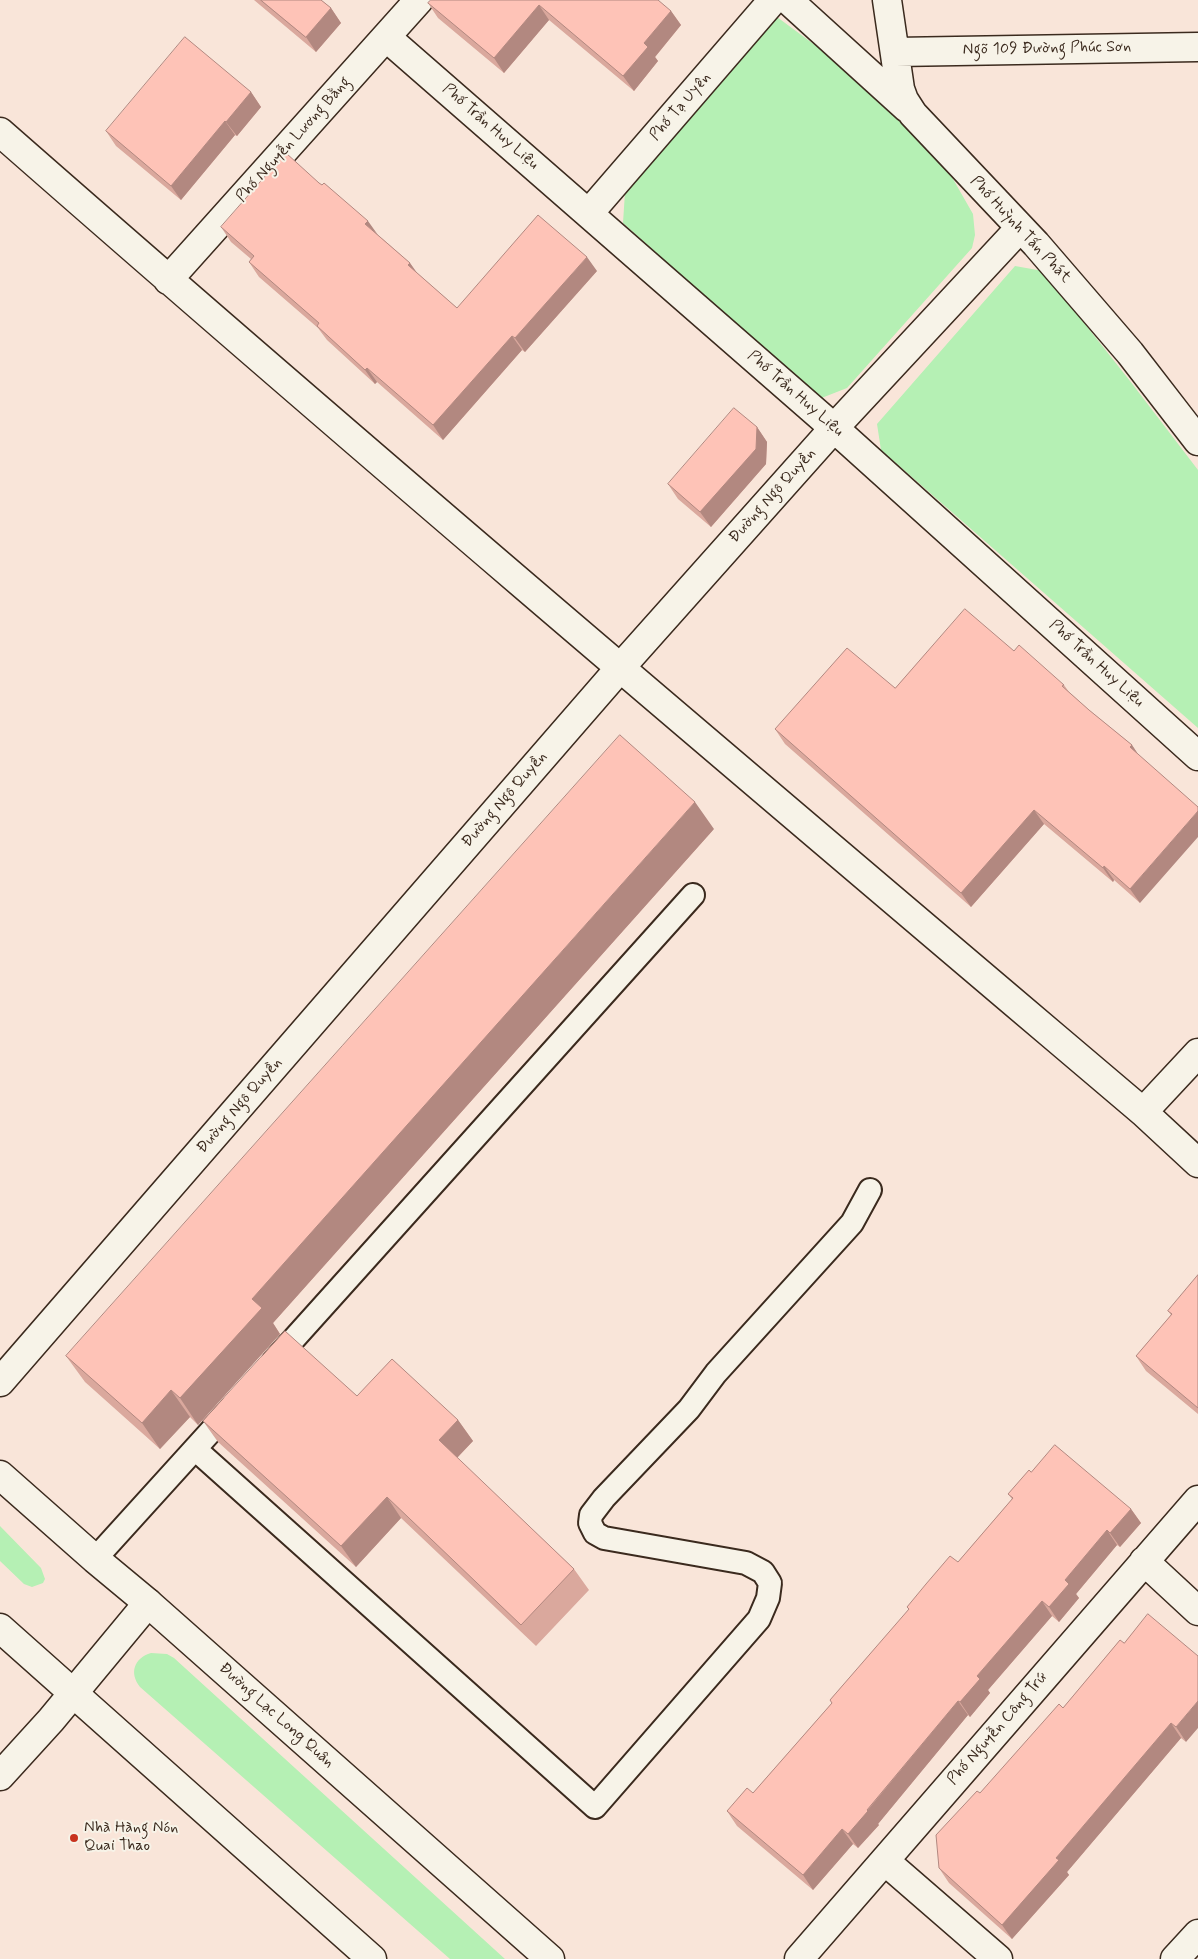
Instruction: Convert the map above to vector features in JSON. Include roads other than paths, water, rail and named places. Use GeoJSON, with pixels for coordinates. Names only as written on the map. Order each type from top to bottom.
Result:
{"type":"FeatureCollection","features":[{"type":"Feature","properties":{"kind":"street","name":"Phố Nguyễn Lương Bằng"},"geometry":{"type":"LineString","coordinates":[[168,280],[419,0]]}},
{"type":"Feature","properties":{"kind":"street","name":"Phố Tạ Uyên"},"geometry":{"type":"LineString","coordinates":[[589,213],[773,0]]}},
{"type":"Feature","properties":{"kind":"street"},"geometry":{"type":"LineString","coordinates":[[788,0],[913,114]]}},
{"type":"Feature","properties":{"kind":"street","name":"Phố Huỳnh Tấn Phát"},"geometry":{"type":"LineString","coordinates":[[887,0],[900,88],[904,100],[913,114],[1020,228],[1130,353],[1198,441]]}},
{"type":"Feature","properties":{"kind":"street","name":"Phố Trần Huy Liệu"},"geometry":{"type":"LineString","coordinates":[[386,37],[834,428],[1198,756]]}},
{"type":"Feature","properties":{"kind":"street","name":"Ngõ 109 Đường Phúc Sơn"},"geometry":{"type":"LineString","coordinates":[[896,52],[1198,47]]}},
{"type":"Feature","properties":{"kind":"street"},"geometry":{"type":"LineString","coordinates":[[0,132],[168,280],[620,668],[1143,1112],[1198,1163]]}},
{"type":"Feature","properties":{"kind":"street","name":"Đường Ngô Quyền"},"geometry":{"type":"LineString","coordinates":[[0,1382],[620,668],[834,428],[1020,228]]}},
{"type":"Feature","properties":{"kind":"street"},"geometry":{"type":"LineString","coordinates":[[1143,1112],[1198,1052]]}},
{"type":"Feature","properties":{"kind":"street","name":"Đường Lạc Long Quân"},"geometry":{"type":"LineString","coordinates":[[0,1475],[148,1603],[550,1959]]}},
{"type":"Feature","properties":{"kind":"street","name":"Phố Nguyễn Công Trứ"},"geometry":{"type":"LineString","coordinates":[[799,1959],[1198,1500]]}},
{"type":"Feature","properties":{"kind":"street"},"geometry":{"type":"LineString","coordinates":[[1144,1561],[1198,1611]]}},
{"type":"Feature","properties":{"kind":"street"},"geometry":{"type":"LineString","coordinates":[[0,1776],[51,1720],[148,1603]]}},
{"type":"Feature","properties":{"kind":"street"},"geometry":{"type":"LineString","coordinates":[[0,1628],[372,1959]]}},
{"type":"Feature","properties":{"kind":"street"},"geometry":{"type":"LineString","coordinates":[[885,1861],[998,1959]]}},
{"type":"Feature","properties":{"kind":"street"},"geometry":{"type":"LineString","coordinates":[[1175,1959],[1198,1934]]}},
{"type":"Feature","properties":{"kind":"lane"},"geometry":{"type":"LineString","coordinates":[[95,1559],[693,895]]}},
{"type":"Feature","properties":{"kind":"lane"},"geometry":{"type":"LineString","coordinates":[[195,1449],[595,1807],[759,1619],[768,1598],[770,1583],[763,1572],[746,1564],[604,1538],[595,1533],[590,1523],[591,1515],[604,1498],[689,1409],[716,1373],[852,1223],[870,1190]]}},
{"type":"Feature","properties":{"kind":"place","name":"Nhà Hàng Nón Quai Thao"},"geometry":{"type":"Point","coordinates":[74,1838]}}]}
